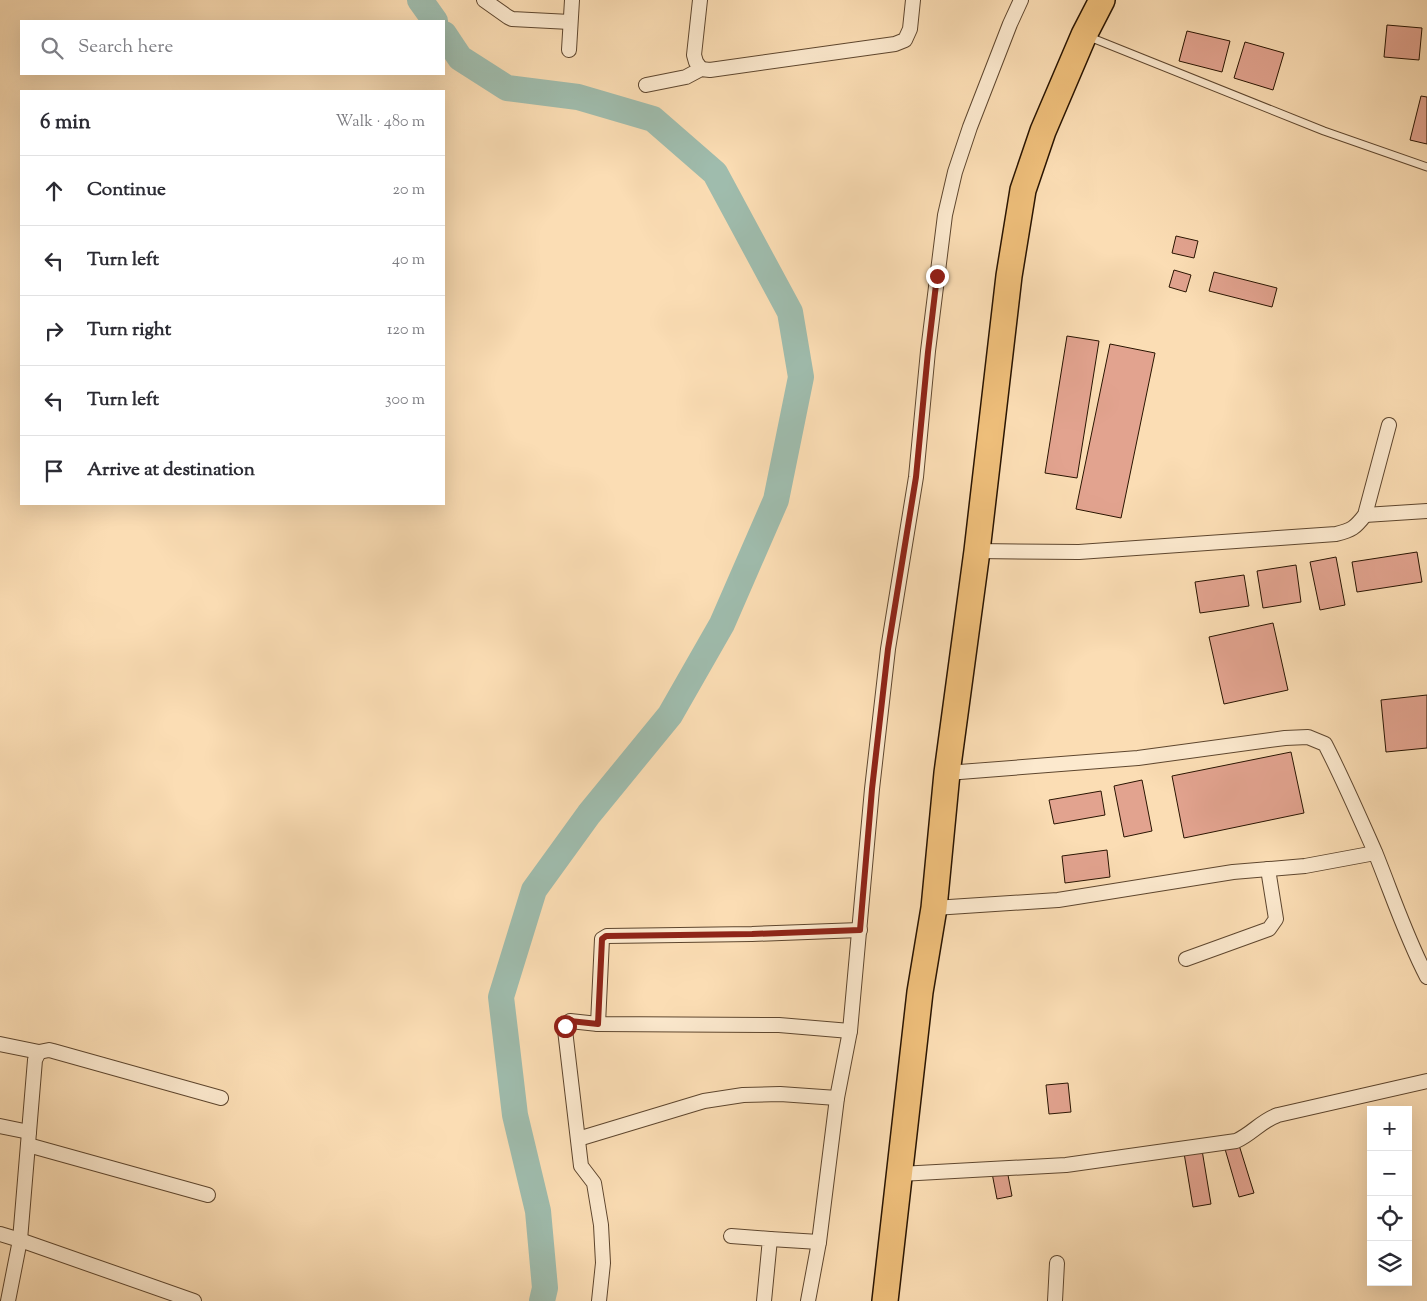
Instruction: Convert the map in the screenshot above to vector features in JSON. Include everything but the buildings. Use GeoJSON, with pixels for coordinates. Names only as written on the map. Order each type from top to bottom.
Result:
{"type":"FeatureCollection","features":[{"type":"Feature","properties":{"kind":"highway"},"geometry":{"type":"LineString","coordinates":[[885,1301],[920,992],[934,908],[947,772],[977,551],[1009,276],[1023,190],[1043,131],[1084,35],[1102,0]]}},
{"type":"Feature","properties":{"kind":"street"},"geometry":{"type":"LineString","coordinates":[[484,0],[512,19],[570,22]]}},
{"type":"Feature","properties":{"kind":"street"},"geometry":{"type":"LineString","coordinates":[[569,50],[572,0]]}},
{"type":"Feature","properties":{"kind":"street"},"geometry":{"type":"LineString","coordinates":[[700,0],[694,56],[700,69]]}},
{"type":"Feature","properties":{"kind":"street"},"geometry":{"type":"LineString","coordinates":[[646,85],[686,77],[700,69],[710,70],[895,44],[905,40],[910,29],[913,0]]}},
{"type":"Feature","properties":{"kind":"street"},"geometry":{"type":"LineString","coordinates":[[808,1301],[819,1242],[837,1098],[850,1031],[872,789],[888,649],[916,477],[928,352],[945,215],[955,172],[970,127],[1021,0]]}},
{"type":"Feature","properties":{"kind":"street"},"geometry":{"type":"LineString","coordinates":[[977,551],[1080,552],[1336,534],[1349,531],[1365,515],[1389,426]]}},
{"type":"Feature","properties":{"kind":"street"},"geometry":{"type":"LineString","coordinates":[[1365,515],[1427,511]]}},
{"type":"Feature","properties":{"kind":"street"},"geometry":{"type":"LineString","coordinates":[[947,772],[1138,758],[1285,738],[1308,737],[1325,744],[1375,853],[1403,926],[1427,977]]}},
{"type":"Feature","properties":{"kind":"street"},"geometry":{"type":"LineString","coordinates":[[934,908],[1058,900],[1233,872],[1305,866],[1375,853]]}},
{"type":"Feature","properties":{"kind":"street"},"geometry":{"type":"LineString","coordinates":[[1186,960],[1269,929],[1276,919],[1268,869]]}},
{"type":"Feature","properties":{"kind":"street"},"geometry":{"type":"LineString","coordinates":[[598,1024],[602,939],[606,936],[860,930]]}},
{"type":"Feature","properties":{"kind":"street"},"geometry":{"type":"LineString","coordinates":[[599,1301],[603,1263],[601,1225],[596,1188],[591,1177],[581,1166],[565,1024],[570,1021],[598,1024],[778,1025],[850,1031]]}},
{"type":"Feature","properties":{"kind":"street"},"geometry":{"type":"LineString","coordinates":[[0,1044],[39,1052],[49,1050],[221,1098]]}},
{"type":"Feature","properties":{"kind":"street"},"geometry":{"type":"LineString","coordinates":[[8,1301],[20,1240],[35,1060],[39,1052]]}},
{"type":"Feature","properties":{"kind":"street"},"geometry":{"type":"LineString","coordinates":[[900,1174],[1066,1165],[1236,1141],[1278,1115],[1427,1081]]}},
{"type":"Feature","properties":{"kind":"street"},"geometry":{"type":"LineString","coordinates":[[578,1139],[704,1101],[742,1095],[780,1094],[837,1098]]}},
{"type":"Feature","properties":{"kind":"street"},"geometry":{"type":"LineString","coordinates":[[0,1126],[29,1138],[208,1195]]}},
{"type":"Feature","properties":{"kind":"street"},"geometry":{"type":"LineString","coordinates":[[0,1234],[194,1301]]}},
{"type":"Feature","properties":{"kind":"street"},"geometry":{"type":"LineString","coordinates":[[731,1236],[819,1242]]}},
{"type":"Feature","properties":{"kind":"street"},"geometry":{"type":"LineString","coordinates":[[764,1301],[770,1239]]}},
{"type":"Feature","properties":{"kind":"street"},"geometry":{"type":"LineString","coordinates":[[1055,1301],[1057,1263]]}},
{"type":"Feature","properties":{"kind":"lane"},"geometry":{"type":"LineString","coordinates":[[1084,35],[1324,131],[1427,167]]}},
{"type":"Feature","properties":{"kind":"waterway"},"geometry":{"type":"LineString","coordinates":[[420,0],[434,20]]}},
{"type":"Feature","properties":{"kind":"waterway"},"geometry":{"type":"LineString","coordinates":[[445,36],[460,58],[507,88],[578,97],[653,119],[715,173],[790,312],[801,377],[776,500],[722,624],[670,715],[589,814],[534,890],[501,997],[515,1115],[538,1211],[545,1288],[542,1301]]}},
{"type":"Feature","properties":{"kind":"route"},"geometry":{"type":"LineString","coordinates":[[565,1026],[570,1021],[598,1024],[602,939],[606,936],[860,930],[872,789],[888,649],[916,477],[937,276]]}}]}
